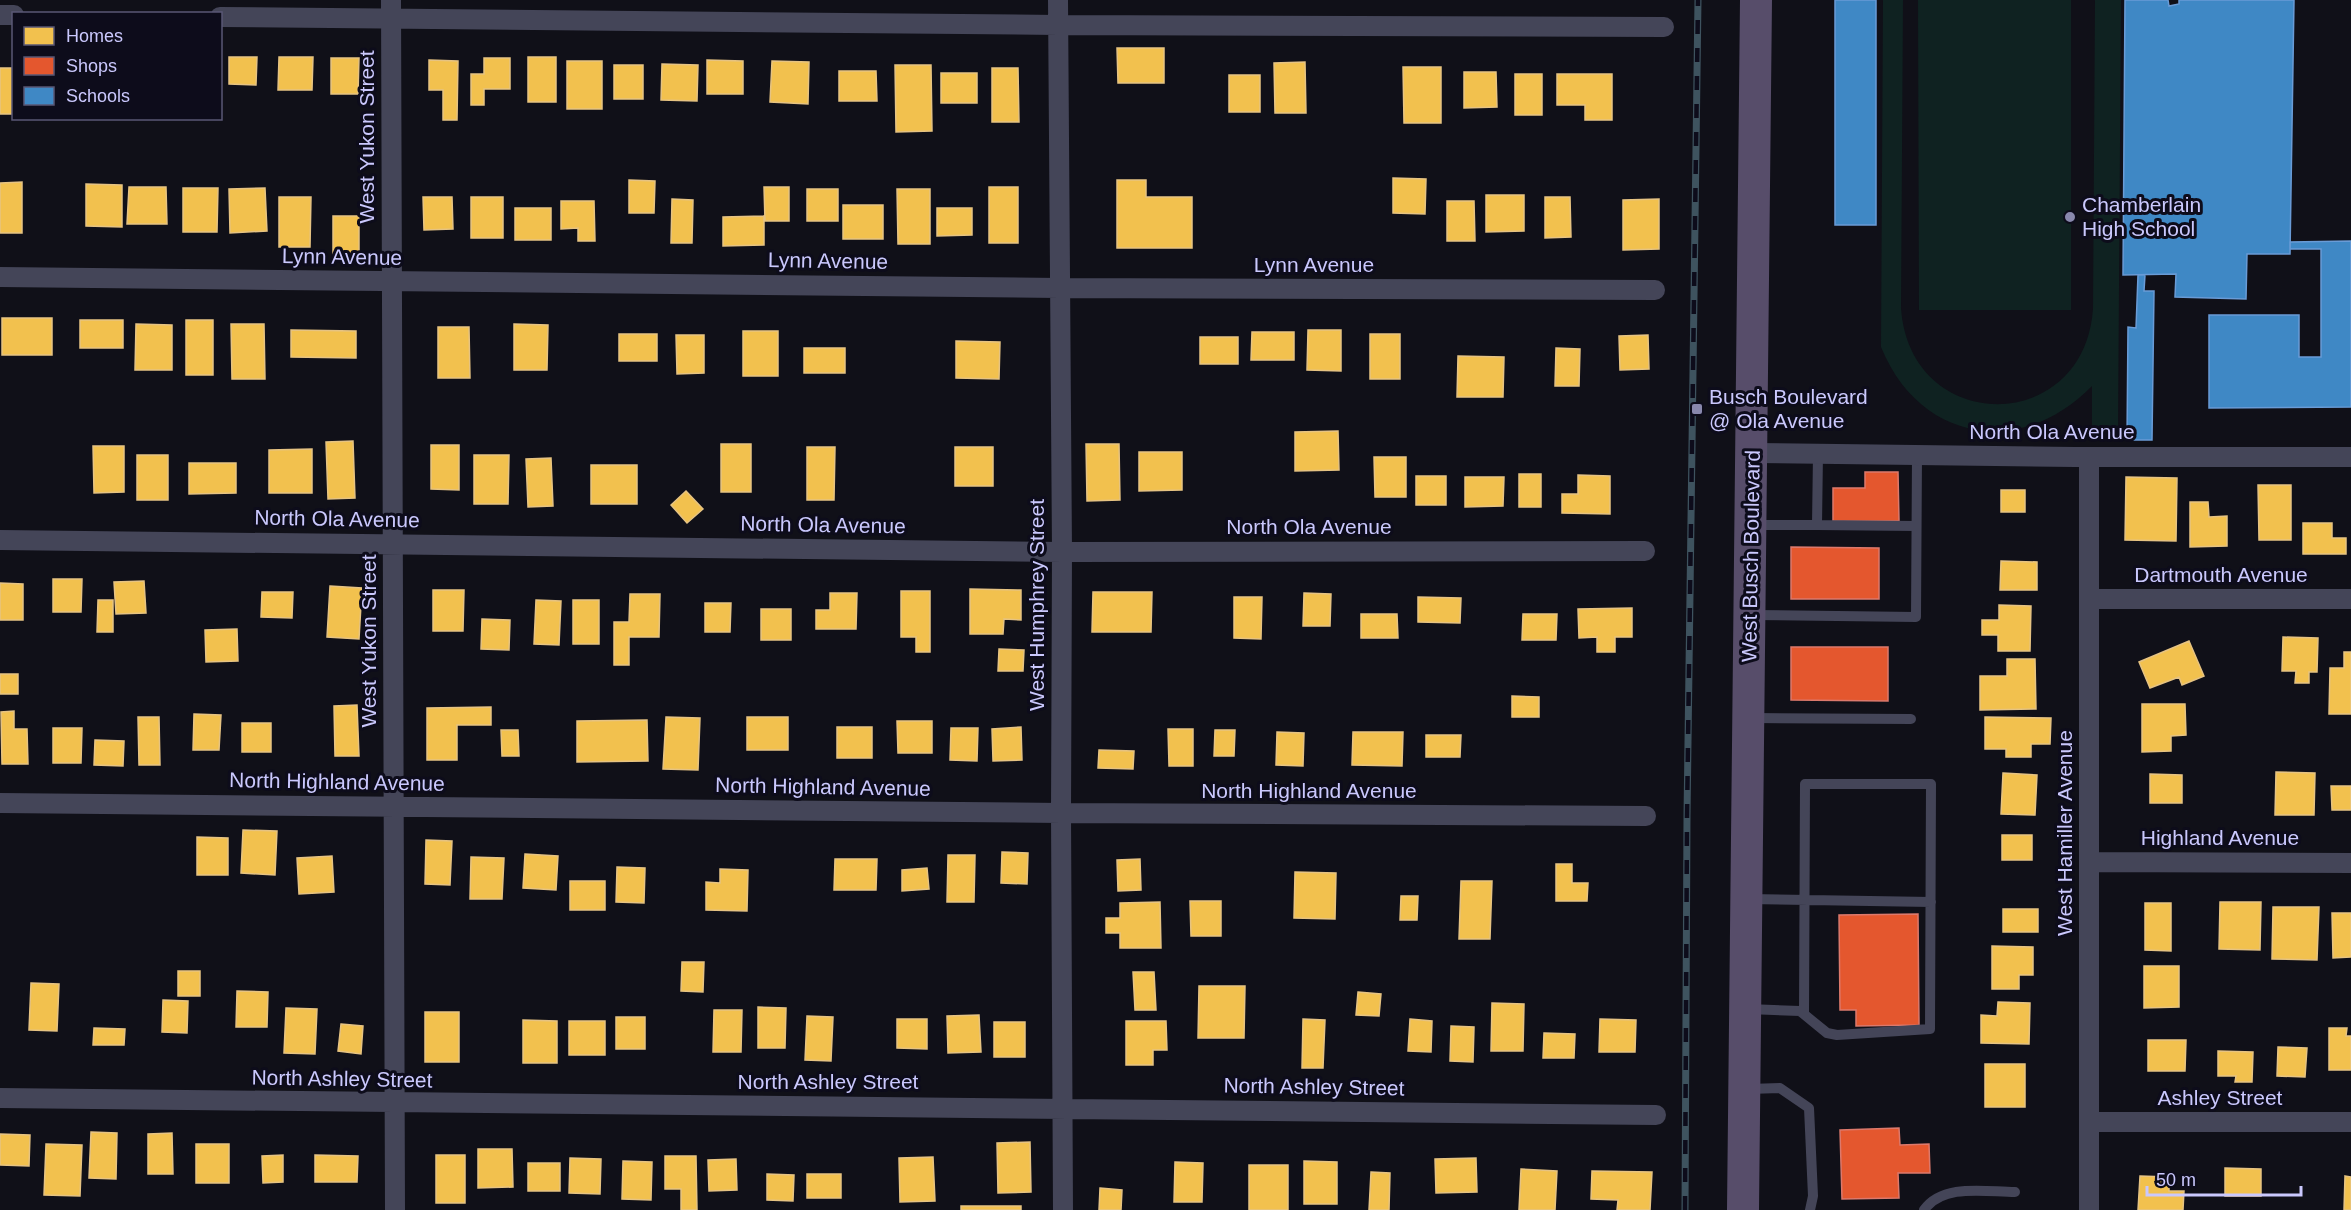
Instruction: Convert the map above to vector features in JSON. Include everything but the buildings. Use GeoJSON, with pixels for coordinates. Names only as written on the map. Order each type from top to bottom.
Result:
{"type":"FeatureCollection","features":[{"type":"Feature","properties":{"kind":"main road","name":"West Busch Boulevard"},"geometry":{"type":"LineString","coordinates":[[1743,1210],[1756,0]]}},
{"type":"Feature","properties":{"kind":"main road","name":"West Busch Boulevard"},"geometry":{"type":"LineString","coordinates":[[1745,1039],[1759,1210]]}},
{"type":"Feature","properties":{"kind":"street","name":"West Humphrey Street"},"geometry":{"type":"LineString","coordinates":[[1058,0],[1063,1210]]}},
{"type":"Feature","properties":{"kind":"street"},"geometry":{"type":"LineString","coordinates":[[222,17],[391,9],[1059,25],[1664,27]]}},
{"type":"Feature","properties":{"kind":"street","name":"West Yukon Street"},"geometry":{"type":"LineString","coordinates":[[391,9],[395,1210]]}},
{"type":"Feature","properties":{"kind":"street","name":"Lynn Avenue"},"geometry":{"type":"LineString","coordinates":[[0,277],[1059,288],[1655,290]]}},
{"type":"Feature","properties":{"kind":"street","name":"North Ola Avenue"},"geometry":{"type":"LineString","coordinates":[[1752,453],[2351,457]]}},
{"type":"Feature","properties":{"kind":"street","name":"West Hamiller Avenue"},"geometry":{"type":"LineString","coordinates":[[2089,457],[2089,1210]]}},
{"type":"Feature","properties":{"kind":"street","name":"North Ola Avenue"},"geometry":{"type":"LineString","coordinates":[[0,540],[1062,552],[1645,551]]}},
{"type":"Feature","properties":{"kind":"street","name":"Dartmouth Avenue"},"geometry":{"type":"LineString","coordinates":[[2090,599],[2351,599]]}},
{"type":"Feature","properties":{"kind":"street","name":"North Highland Avenue"},"geometry":{"type":"LineString","coordinates":[[0,803],[1646,816]]}},
{"type":"Feature","properties":{"kind":"street","name":"Highland Avenue"},"geometry":{"type":"LineString","coordinates":[[2089,862],[2351,863]]}},
{"type":"Feature","properties":{"kind":"street","name":"North Ashley Street"},"geometry":{"type":"LineString","coordinates":[[0,1098],[1656,1115]]}},
{"type":"Feature","properties":{"kind":"street","name":"Ashley Street"},"geometry":{"type":"LineString","coordinates":[[2089,1122],[2351,1122]]}},
{"type":"Feature","properties":{"kind":"lane"},"geometry":{"type":"LineString","coordinates":[[1817,525],[1818,454]]}},
{"type":"Feature","properties":{"kind":"lane"},"geometry":{"type":"LineString","coordinates":[[1750,615],[1916,617],[1917,455]]}},
{"type":"Feature","properties":{"kind":"lane"},"geometry":{"type":"LineString","coordinates":[[1751,525],[1916,526]]}},
{"type":"Feature","properties":{"kind":"lane"},"geometry":{"type":"LineString","coordinates":[[1749,718],[1911,719]]}},
{"type":"Feature","properties":{"kind":"lane"},"geometry":{"type":"LineString","coordinates":[[1745,1008],[1800,1011],[1827,1033],[1837,1035],[1930,1029],[1931,784],[1805,784],[1804,1013]]}},
{"type":"Feature","properties":{"kind":"lane"},"geometry":{"type":"LineString","coordinates":[[1746,899],[1931,902]]}},
{"type":"Feature","properties":{"kind":"lane"},"geometry":{"type":"LineString","coordinates":[[1749,1089],[1780,1088],[1809,1108],[1813,1196],[1810,1210]]}},
{"type":"Feature","properties":{"kind":"lane"},"geometry":{"type":"LineString","coordinates":[[1924,1210],[1931,1200],[1949,1192],[2015,1192]]}},
{"type":"Feature","properties":{"kind":"green space"},"geometry":{"type":"Polygon","coordinates":[[[1883,0],[1903,0],[1901,308],[1911,350],[1934,380],[1963,398],[1997,404],[2031,398],[2060,380],[2083,351],[2093,309],[2095,0],[2121,0],[2118,431],[2092,431],[2092,386],[2064,409],[2035,424],[2005,431],[1975,430],[1946,421],[1921,404],[1898,379],[1881,347],[1883,0]]]}},
{"type":"Feature","properties":{"kind":"green space"},"geometry":{"type":"Polygon","coordinates":[[[1918,0],[2071,0],[2071,310],[1919,310],[1918,0]]]}},
{"type":"Feature","properties":{"kind":"railway"},"geometry":{"type":"LineString","coordinates":[[1685,1210],[1687,817],[1698,0]]}},
{"type":"Feature","properties":{"kind":"place","name":"Chamberlain High School"},"geometry":{"type":"Point","coordinates":[2070,217]}},
{"type":"Feature","properties":{"kind":"place","name":"Busch Boulevard @ Ola Avenue"},"geometry":{"type":"Point","coordinates":[1697,409]}}]}
